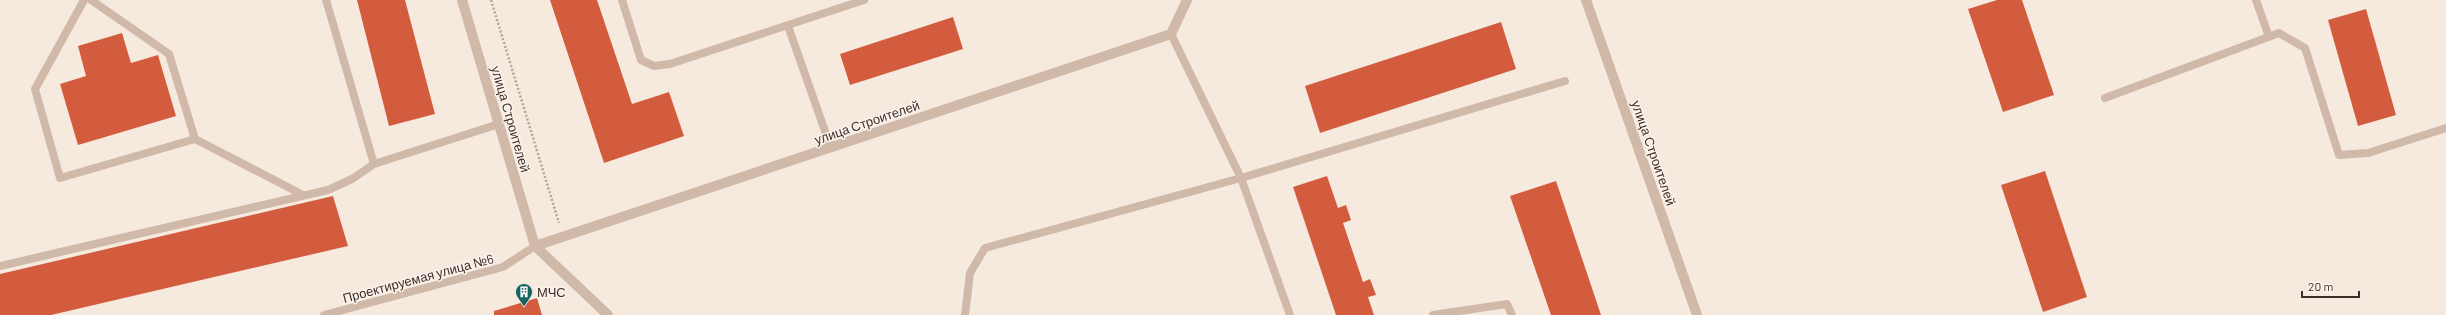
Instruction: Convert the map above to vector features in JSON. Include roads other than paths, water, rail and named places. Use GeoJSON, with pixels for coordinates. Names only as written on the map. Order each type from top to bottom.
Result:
{"type":"FeatureCollection","features":[{"type":"Feature","properties":{"kind":"street","name":"улица Строителей"},"geometry":{"type":"LineString","coordinates":[[462,0],[535,246],[563,238],[1171,34]]}},
{"type":"Feature","properties":{"kind":"street"},"geometry":{"type":"LineString","coordinates":[[1171,34],[1187,0]]}},
{"type":"Feature","properties":{"kind":"street","name":"улица Строителей"},"geometry":{"type":"LineString","coordinates":[[1586,0],[1697,315]]}},
{"type":"Feature","properties":{"kind":"street"},"geometry":{"type":"LineString","coordinates":[[535,246],[608,315]]}},
{"type":"Feature","properties":{"kind":"lane"},"geometry":{"type":"LineString","coordinates":[[84,0],[35,89],[60,178],[195,139],[303,196]]}},
{"type":"Feature","properties":{"kind":"lane"},"geometry":{"type":"LineString","coordinates":[[91,0],[169,54],[195,139]]}},
{"type":"Feature","properties":{"kind":"lane"},"geometry":{"type":"LineString","coordinates":[[326,0],[374,164]]}},
{"type":"Feature","properties":{"kind":"lane"},"geometry":{"type":"LineString","coordinates":[[622,0],[641,60],[654,66],[670,64],[864,0]]}},
{"type":"Feature","properties":{"kind":"lane"},"geometry":{"type":"LineString","coordinates":[[2256,0],[2269,37]]}},
{"type":"Feature","properties":{"kind":"lane"},"geometry":{"type":"LineString","coordinates":[[788,26],[831,148]]}},
{"type":"Feature","properties":{"kind":"lane"},"geometry":{"type":"LineString","coordinates":[[2105,98],[2279,33],[2305,48],[2339,155],[2368,152],[2446,128]]}},
{"type":"Feature","properties":{"kind":"lane"},"geometry":{"type":"LineString","coordinates":[[1171,34],[1240,178],[1290,315]]}},
{"type":"Feature","properties":{"kind":"lane"},"geometry":{"type":"LineString","coordinates":[[965,315],[970,273],[985,248],[1240,178],[1565,81]]}},
{"type":"Feature","properties":{"kind":"lane"},"geometry":{"type":"LineString","coordinates":[[0,266],[328,190],[352,179],[374,164],[499,124]]}},
{"type":"Feature","properties":{"kind":"lane","name":"Проектируемая улица №6"},"geometry":{"type":"LineString","coordinates":[[324,315],[503,268],[535,246]]}},
{"type":"Feature","properties":{"kind":"lane"},"geometry":{"type":"LineString","coordinates":[[1433,315],[1507,304],[1512,315]]}},
{"type":"Feature","properties":{"kind":"place","name":"МЧС"},"geometry":{"type":"Point","coordinates":[524,307]}}]}
